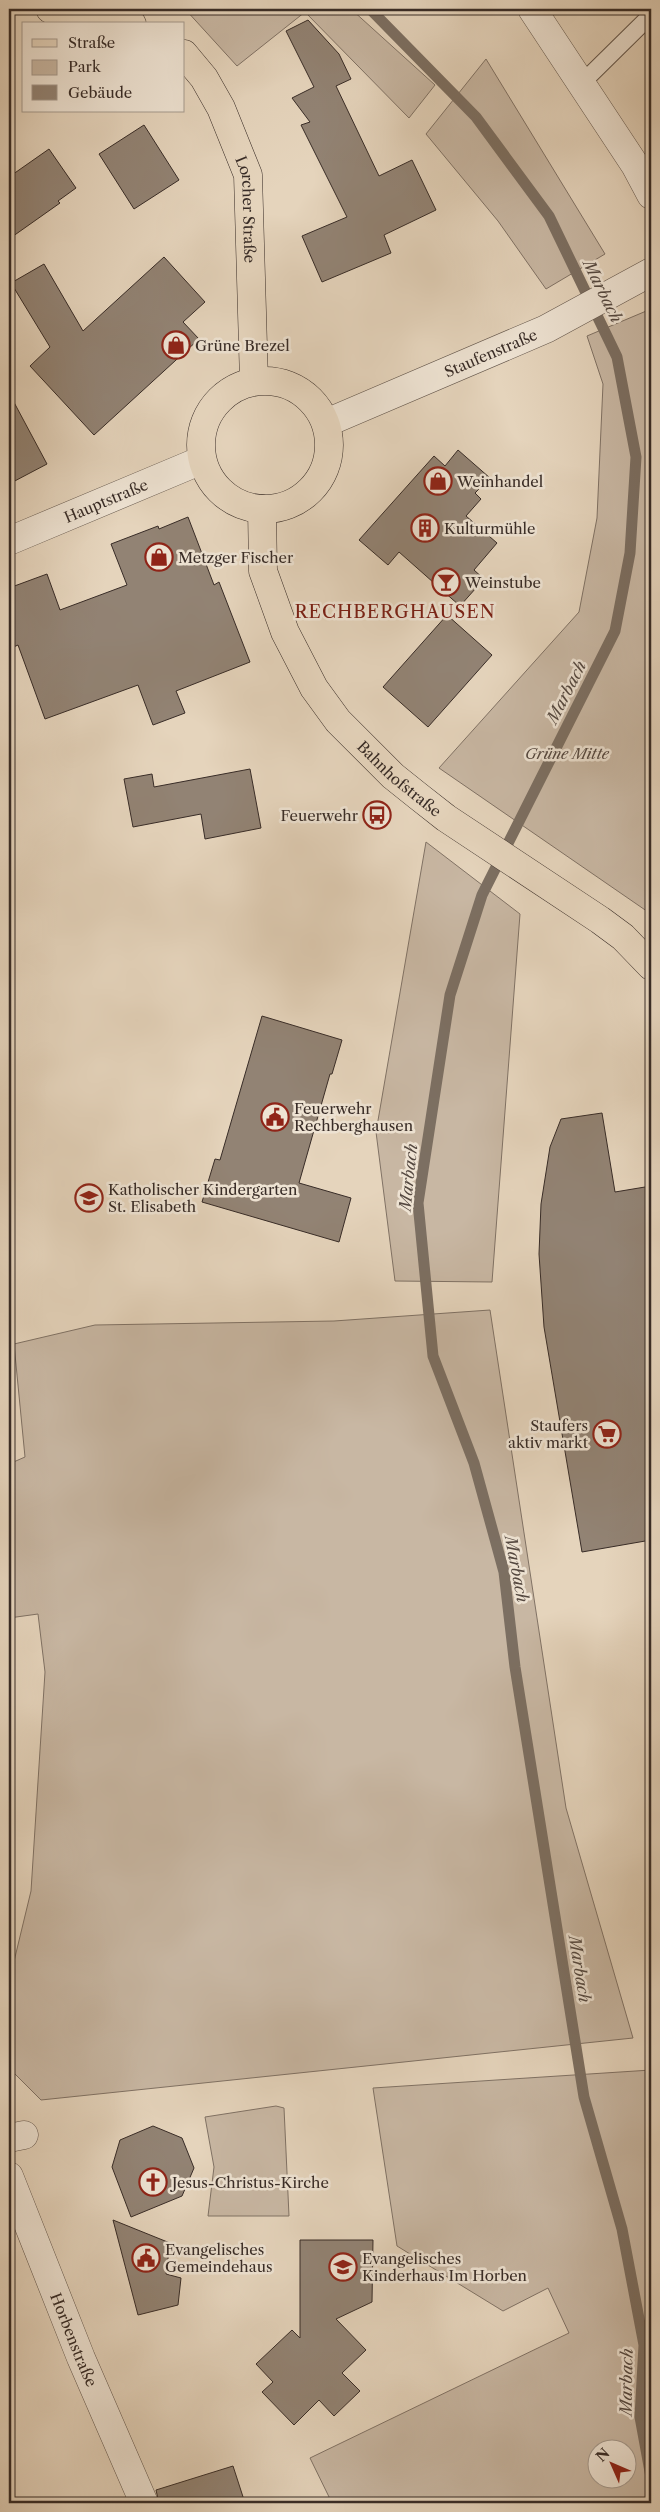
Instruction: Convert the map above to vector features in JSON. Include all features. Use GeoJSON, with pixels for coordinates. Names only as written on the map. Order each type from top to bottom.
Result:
{"type":"FeatureCollection","features":[{"type":"Feature","properties":{"kind":"main road"},"geometry":{"type":"LineString","coordinates":[[50,9],[121,22]]}},
{"type":"Feature","properties":{"kind":"main road","name":"Lorcher Straße"},"geometry":{"type":"LineString","coordinates":[[185,55],[204,78],[221,108],[248,175],[254,381]]}},
{"type":"Feature","properties":{"kind":"main road"},"geometry":{"type":"LineString","coordinates":[[254,381],[276,381],[297,389],[315,404],[326,423],[330,444],[326,465],[317,483],[302,497],[282,507],[262,509],[242,505],[224,494],[210,479],[202,460],[202,434],[211,410],[230,391],[254,381]]}},
{"type":"Feature","properties":{"kind":"main road","name":"Bahnhofstraße"},"geometry":{"type":"LineString","coordinates":[[262,509],[263,571],[285,632],[314,688],[351,736],[393,776],[446,818],[600,920],[622,937],[651,966]]}},
{"type":"Feature","properties":{"kind":"street"},"geometry":{"type":"LineString","coordinates":[[532,9],[635,165],[651,195]]}},
{"type":"Feature","properties":{"kind":"street","name":"Staufenstraße"},"geometry":{"type":"LineString","coordinates":[[326,423],[546,329],[651,272]]}},
{"type":"Feature","properties":{"kind":"street","name":"Hauptstraße"},"geometry":{"type":"LineString","coordinates":[[9,540],[202,460]]}},
{"type":"Feature","properties":{"kind":"street","name":"Horbenstraße"},"geometry":{"type":"LineString","coordinates":[[9,2176],[81,2358],[144,2503]]}},
{"type":"Feature","properties":{"kind":"lane"},"geometry":{"type":"LineString","coordinates":[[582,83],[651,14]]}},
{"type":"Feature","properties":{"kind":"green space"},"geometry":{"type":"Polygon","coordinates":[[[185,9],[351,9],[435,85],[409,118],[305,12],[237,66],[185,9]]]}},
{"type":"Feature","properties":{"kind":"green space"},"geometry":{"type":"Polygon","coordinates":[[[486,59],[605,254],[546,289],[498,221],[426,134],[486,59]]]}},
{"type":"Feature","properties":{"kind":"green space","name":"Grüne Mitte"},"geometry":{"type":"Polygon","coordinates":[[[651,309],[651,914],[439,768],[579,612],[597,518],[603,384],[587,336],[651,309]]]}},
{"type":"Feature","properties":{"kind":"green space"},"geometry":{"type":"Polygon","coordinates":[[[426,842],[520,914],[492,1282],[395,1281],[376,1132],[426,842]]]}},
{"type":"Feature","properties":{"kind":"green space"},"geometry":{"type":"Polygon","coordinates":[[[490,1310],[566,1808],[633,2038],[41,2100],[9,2068],[9,1982],[31,1891],[45,1672],[38,1614],[9,1618],[9,1464],[25,1457],[14,1344],[95,1325],[334,1321],[490,1310]]]}},
{"type":"Feature","properties":{"kind":"green space"},"geometry":{"type":"Polygon","coordinates":[[[651,2070],[651,2503],[332,2503],[310,2458],[569,2333],[548,2288],[503,2311],[397,2246],[373,2088],[651,2070]]]}},
{"type":"Feature","properties":{"kind":"green space"},"geometry":{"type":"Polygon","coordinates":[[[276,2106],[284,2108],[289,2216],[208,2216],[214,2167],[205,2117],[276,2106]]]}},
{"type":"Feature","properties":{"kind":"building"},"geometry":{"type":"Polygon","coordinates":[[[308,20],[339,54],[351,79],[336,86],[379,176],[412,160],[436,210],[384,235],[391,253],[322,282],[302,236],[347,217],[301,125],[310,122],[292,98],[314,87],[286,31],[308,20]]]}},
{"type":"Feature","properties":{"kind":"building"},"geometry":{"type":"Polygon","coordinates":[[[144,125],[179,180],[134,209],[99,154],[144,125]]]}},
{"type":"Feature","properties":{"kind":"building"},"geometry":{"type":"Polygon","coordinates":[[[49,149],[76,188],[58,201],[60,203],[9,239],[9,177],[49,149]]]}},
{"type":"Feature","properties":{"kind":"building"},"geometry":{"type":"Polygon","coordinates":[[[164,257],[205,302],[183,322],[199,339],[94,435],[30,366],[50,347],[11,283],[44,264],[83,331],[164,257]]]}},
{"type":"Feature","properties":{"kind":"building"},"geometry":{"type":"Polygon","coordinates":[[[9,393],[47,464],[9,484],[9,393]]]}},
{"type":"Feature","properties":{"kind":"building","name":"Kulturmühle"},"geometry":{"type":"Polygon","coordinates":[[[458,450],[490,478],[475,493],[481,499],[466,516],[497,543],[474,570],[484,579],[460,606],[399,552],[388,565],[359,540],[434,456],[445,466],[458,450]]]}},
{"type":"Feature","properties":{"kind":"building"},"geometry":{"type":"Polygon","coordinates":[[[188,517],[214,585],[219,582],[250,662],[176,691],[185,713],[153,725],[138,685],[45,719],[18,645],[9,649],[9,588],[47,574],[60,610],[127,585],[111,544],[158,526],[159,529],[188,517]]]}},
{"type":"Feature","properties":{"kind":"building"},"geometry":{"type":"Polygon","coordinates":[[[447,615],[492,655],[428,727],[383,687],[447,615]]]}},
{"type":"Feature","properties":{"kind":"building"},"geometry":{"type":"Polygon","coordinates":[[[250,769],[261,828],[205,839],[201,814],[133,827],[124,779],[152,774],[154,787],[250,769]]]}},
{"type":"Feature","properties":{"kind":"building","name":"Feuerwehr Rechberghausen"},"geometry":{"type":"Polygon","coordinates":[[[262,1016],[342,1040],[332,1074],[330,1074],[299,1183],[351,1198],[339,1242],[202,1202],[215,1159],[220,1160],[262,1016]]]}},
{"type":"Feature","properties":{"kind":"building","name":"Staufers aktiv markt"},"geometry":{"type":"Polygon","coordinates":[[[602,1113],[615,1192],[651,1186],[651,1540],[582,1552],[544,1327],[539,1254],[541,1204],[550,1147],[561,1119],[602,1113]]]}},
{"type":"Feature","properties":{"kind":"building","name":"Jesus-Christus-Kirche"},"geometry":{"type":"Polygon","coordinates":[[[153,2126],[182,2138],[194,2168],[182,2196],[131,2217],[112,2167],[120,2140],[153,2126]]]}},
{"type":"Feature","properties":{"kind":"building","name":"Evangelisches Gemeindehaus"},"geometry":{"type":"Polygon","coordinates":[[[113,2220],[170,2243],[166,2274],[181,2278],[178,2305],[138,2315],[113,2220]]]}},
{"type":"Feature","properties":{"kind":"building"},"geometry":{"type":"Polygon","coordinates":[[[300,2240],[373,2240],[372,2302],[336,2319],[366,2350],[342,2373],[360,2391],[334,2416],[319,2400],[294,2425],[262,2392],[273,2382],[256,2364],[292,2330],[300,2338],[300,2240]]]}},
{"type":"Feature","properties":{"kind":"building"},"geometry":{"type":"Polygon","coordinates":[[[233,2466],[245,2503],[159,2503],[156,2490],[233,2466]]]}},
{"type":"Feature","properties":{"kind":"waterway","name":"Marbach"},"geometry":{"type":"LineString","coordinates":[[370,9],[476,117],[549,216],[617,357],[636,457],[630,553],[615,631],[482,895],[450,995],[418,1203],[433,1356],[474,1463],[504,1572],[515,1667],[584,2097],[622,2229],[644,2345],[640,2417],[651,2477]]}},
{"type":"Feature","properties":{"kind":"place","name":"Grüne Brezel"},"geometry":{"type":"Point","coordinates":[176,345]}},
{"type":"Feature","properties":{"kind":"place","name":"Weinhandel"},"geometry":{"type":"Point","coordinates":[438,481]}},
{"type":"Feature","properties":{"kind":"place","name":"Kulturmühle"},"geometry":{"type":"Point","coordinates":[425,528]}},
{"type":"Feature","properties":{"kind":"place","name":"Metzger Fischer"},"geometry":{"type":"Point","coordinates":[159,557]}},
{"type":"Feature","properties":{"kind":"place","name":"Weinstube"},"geometry":{"type":"Point","coordinates":[446,582]}},
{"type":"Feature","properties":{"kind":"place","name":"Feuerwehr"},"geometry":{"type":"Point","coordinates":[377,815]}},
{"type":"Feature","properties":{"kind":"place","name":"Feuerwehr Rechberghausen"},"geometry":{"type":"Point","coordinates":[275,1117]}},
{"type":"Feature","properties":{"kind":"place","name":"Katholischer Kindergarten St. Elisabeth"},"geometry":{"type":"Point","coordinates":[89,1198]}},
{"type":"Feature","properties":{"kind":"place","name":"Staufers aktiv markt"},"geometry":{"type":"Point","coordinates":[607,1434]}},
{"type":"Feature","properties":{"kind":"place","name":"Jesus-Christus-Kirche"},"geometry":{"type":"Point","coordinates":[153,2182]}},
{"type":"Feature","properties":{"kind":"place","name":"Evangelisches Gemeindehaus"},"geometry":{"type":"Point","coordinates":[146,2258]}},
{"type":"Feature","properties":{"kind":"place","name":"Evangelisches Kinderhaus Im Horben"},"geometry":{"type":"Point","coordinates":[343,2267]}},
{"type":"Feature","properties":{"kind":"district","name":"RECHBERGHAUSEN"},"geometry":{"type":"Point","coordinates":[395,612]}}]}
